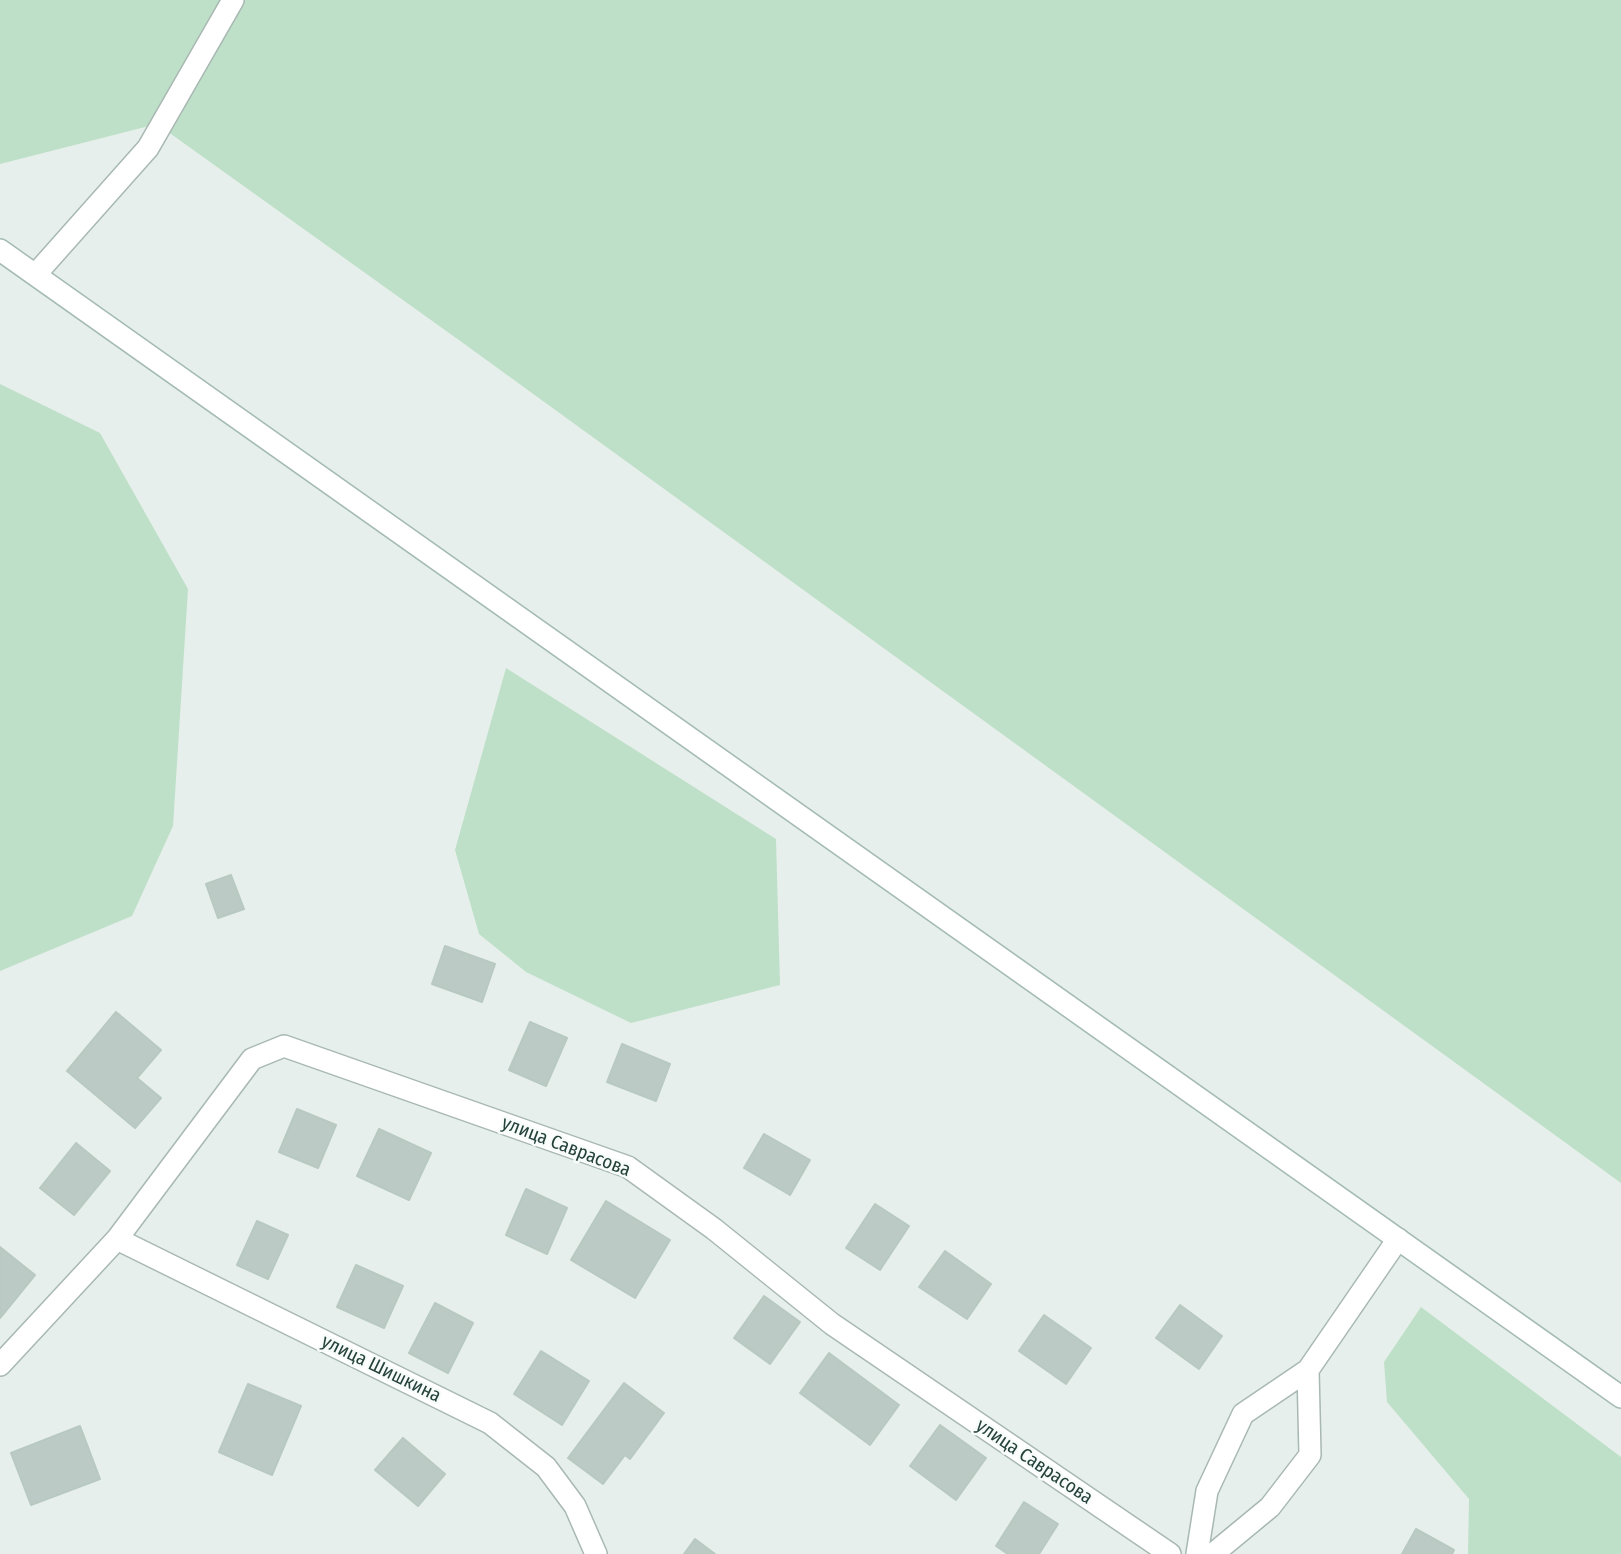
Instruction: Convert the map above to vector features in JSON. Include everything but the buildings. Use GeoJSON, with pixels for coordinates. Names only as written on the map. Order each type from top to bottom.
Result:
{"type":"FeatureCollection","features":[{"type":"Feature","properties":{"kind":"street"},"geometry":{"type":"LineString","coordinates":[[36,274],[148,148],[233,0]]}},
{"type":"Feature","properties":{"kind":"street"},"geometry":{"type":"LineString","coordinates":[[0,250],[1621,1397]]}},
{"type":"Feature","properties":{"kind":"street","name":"улица Саврасова"},"geometry":{"type":"LineString","coordinates":[[0,1365],[117,1239],[252,1059],[284,1046],[628,1167],[714,1229],[832,1324],[1170,1554]]}},
{"type":"Feature","properties":{"kind":"street"},"geometry":{"type":"LineString","coordinates":[[1197,1554],[1207,1491],[1243,1414],[1308,1370],[1398,1238]]}},
{"type":"Feature","properties":{"kind":"street","name":"улица Шишкина"},"geometry":{"type":"LineString","coordinates":[[117,1239],[490,1423],[546,1467],[575,1506],[596,1554]]}},
{"type":"Feature","properties":{"kind":"street"},"geometry":{"type":"LineString","coordinates":[[1213,1554],[1270,1507],[1310,1455],[1308,1370]]}},
{"type":"Feature","properties":{"kind":"green space"},"geometry":{"type":"Polygon","coordinates":[[[0,0],[1621,0],[1621,1183],[157,124],[0,164],[0,0]]]}},
{"type":"Feature","properties":{"kind":"green space"},"geometry":{"type":"Polygon","coordinates":[[[0,384],[100,433],[188,589],[173,826],[132,916],[0,971],[0,384]]]}},
{"type":"Feature","properties":{"kind":"green space"},"geometry":{"type":"Polygon","coordinates":[[[506,668],[776,839],[780,985],[631,1023],[526,972],[479,934],[455,850],[506,668]]]}},
{"type":"Feature","properties":{"kind":"green space"},"geometry":{"type":"Polygon","coordinates":[[[1421,1307],[1621,1457],[1621,1554],[1468,1554],[1469,1499],[1387,1402],[1384,1362],[1421,1307]]]}}]}
